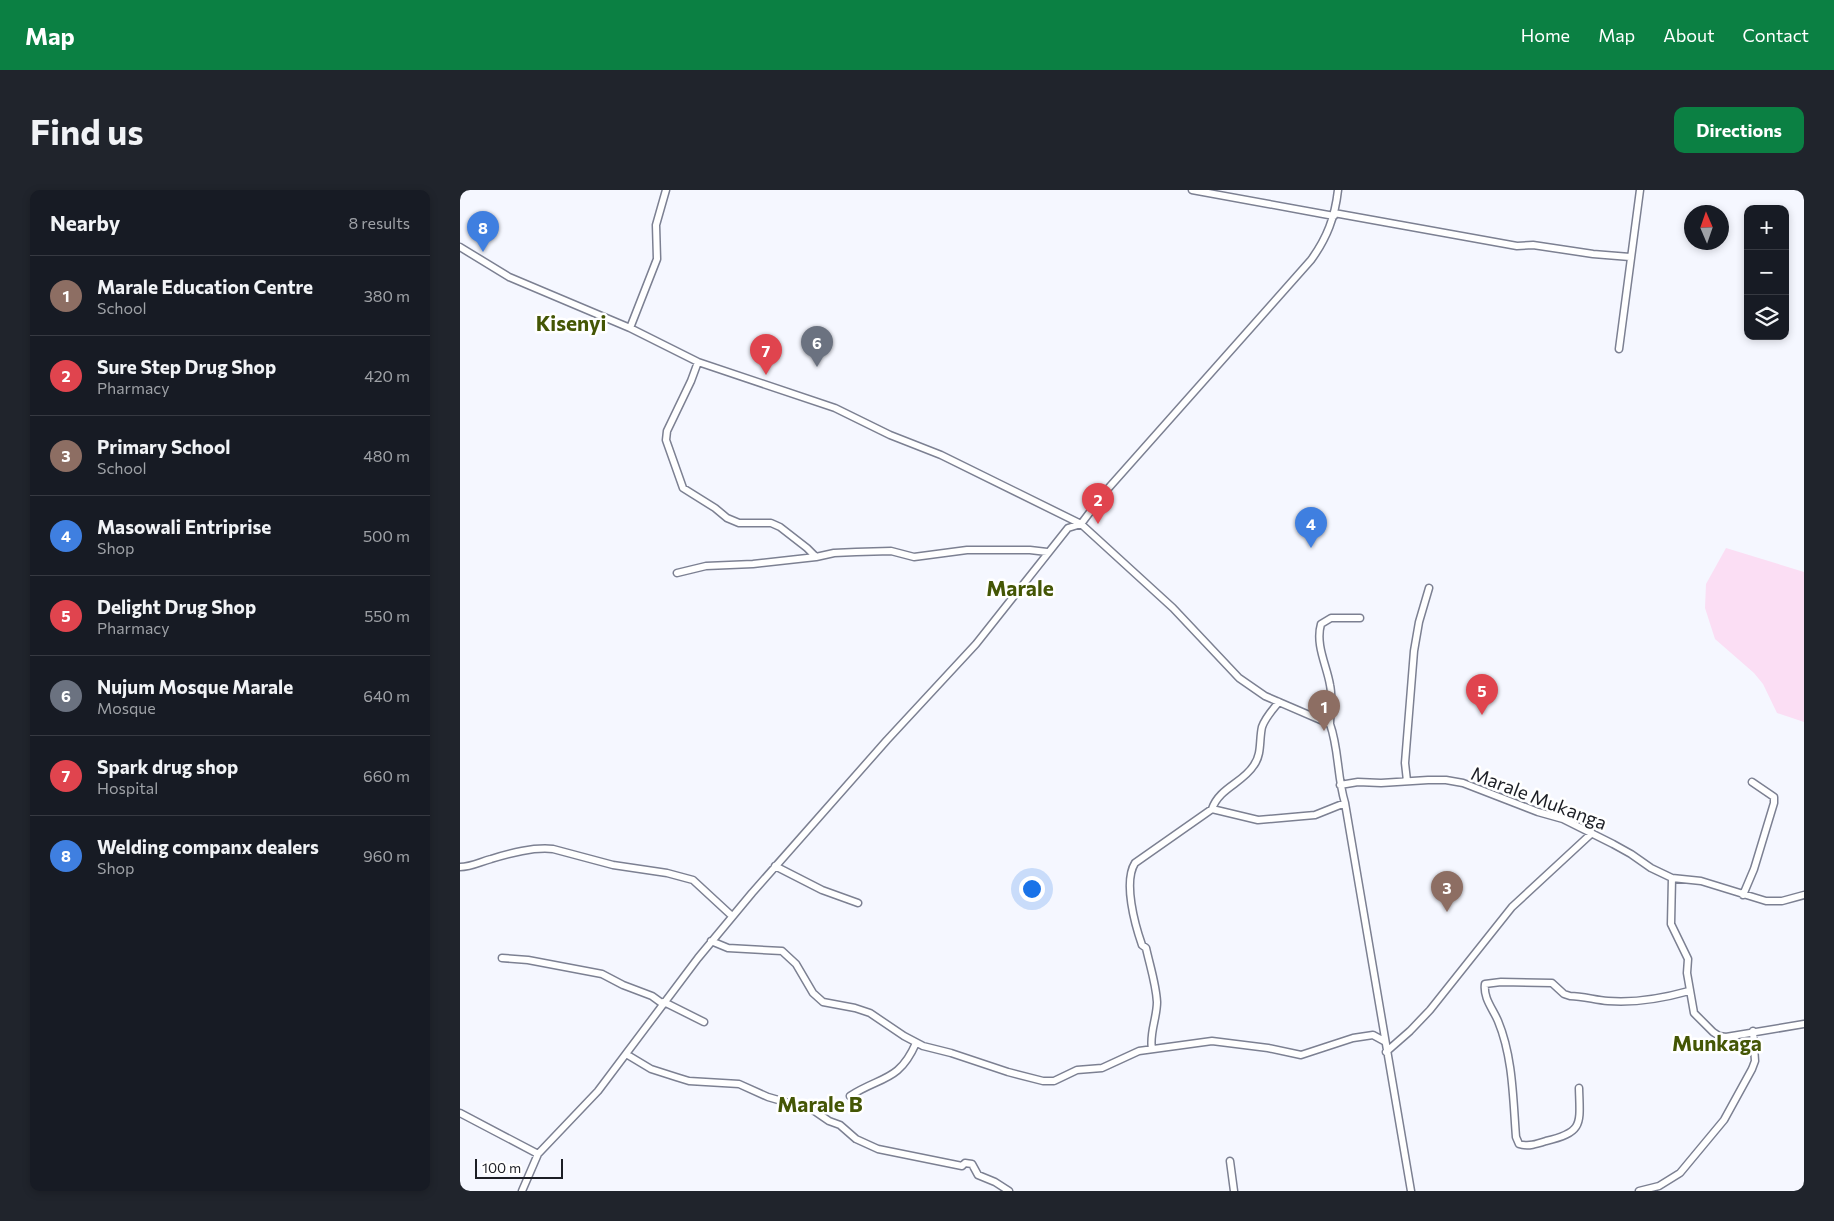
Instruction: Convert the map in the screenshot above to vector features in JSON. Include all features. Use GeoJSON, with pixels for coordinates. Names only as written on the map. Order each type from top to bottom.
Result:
{"type":"FeatureCollection","features":[{"type":"Feature","properties":{"kind":"street"},"geometry":{"type":"LineString","coordinates":[[630,328],[657,259],[656,225],[666,190]]}},
{"type":"Feature","properties":{"kind":"street"},"geometry":{"type":"LineString","coordinates":[[1192,190],[1517,246],[1532,245],[1593,254],[1630,257]]}},
{"type":"Feature","properties":{"kind":"street"},"geometry":{"type":"LineString","coordinates":[[522,1191],[538,1154],[591,1100],[732,916],[887,740],[976,644],[1047,552],[1068,528],[1081,524],[1105,492],[1311,260],[1322,244],[1334,214],[1338,190]]}},
{"type":"Feature","properties":{"kind":"street"},"geometry":{"type":"LineString","coordinates":[[1619,350],[1640,190]]}},
{"type":"Feature","properties":{"kind":"street"},"geometry":{"type":"LineString","coordinates":[[460,247],[509,277],[630,328],[698,362],[835,408],[890,435],[942,455],[1081,524],[1173,608],[1239,678],[1265,696],[1330,724]]}},
{"type":"Feature","properties":{"kind":"street"},"geometry":{"type":"LineString","coordinates":[[698,362],[667,430],[666,440],[683,488],[715,508],[727,518],[739,523],[771,522],[780,527],[816,557]]}},
{"type":"Feature","properties":{"kind":"street"},"geometry":{"type":"LineString","coordinates":[[676,573],[706,566],[754,564],[816,557],[834,553],[891,551],[914,557],[967,550],[1030,550],[1047,552]]}},
{"type":"Feature","properties":{"kind":"street"},"geometry":{"type":"LineString","coordinates":[[1407,781],[1406,756],[1414,651],[1419,622],[1429,588]]}},
{"type":"Feature","properties":{"kind":"street"},"geometry":{"type":"LineString","coordinates":[[1360,618],[1331,618],[1321,624],[1321,653],[1332,693],[1330,724],[1411,1191]]}},
{"type":"Feature","properties":{"kind":"street"},"geometry":{"type":"LineString","coordinates":[[1152,1049],[1151,1038],[1157,1004],[1156,993],[1146,948],[1142,945],[1135,925],[1129,881],[1130,872],[1139,859],[1212,809],[1221,794],[1237,783],[1254,765],[1258,758],[1262,727],[1279,702]]}},
{"type":"Feature","properties":{"kind":"street","name":"Marale Mukanga"},"geometry":{"type":"LineString","coordinates":[[1340,785],[1358,782],[1446,780],[1463,783],[1538,812],[1563,819],[1632,854],[1651,868],[1672,878],[1701,881],[1766,901],[1782,901],[1804,896]]}},
{"type":"Feature","properties":{"kind":"street"},"geometry":{"type":"LineString","coordinates":[[1743,894],[1754,868],[1774,803],[1774,797],[1771,794],[1752,782]]}},
{"type":"Feature","properties":{"kind":"street"},"geometry":{"type":"LineString","coordinates":[[1212,809],[1258,820],[1315,815],[1345,803]]}},
{"type":"Feature","properties":{"kind":"street"},"geometry":{"type":"LineString","coordinates":[[1386,1052],[1430,1010],[1512,907],[1592,833]]}},
{"type":"Feature","properties":{"kind":"street"},"geometry":{"type":"LineString","coordinates":[[460,867],[472,866],[521,852],[553,849],[613,865],[639,868],[693,880],[704,888],[732,916]]}},
{"type":"Feature","properties":{"kind":"street"},"geometry":{"type":"LineString","coordinates":[[775,866],[822,890],[858,903]]}},
{"type":"Feature","properties":{"kind":"street"},"geometry":{"type":"LineString","coordinates":[[1672,878],[1671,924],[1688,959],[1687,973],[1694,1013],[1713,1032],[1719,1036],[1726,1037],[1804,1024]]}},
{"type":"Feature","properties":{"kind":"street"},"geometry":{"type":"LineString","coordinates":[[711,942],[728,948],[782,951],[796,964],[818,1000],[870,1013],[916,1043],[1008,1072],[1048,1082],[1077,1070],[1102,1068],[1135,1052],[1212,1041],[1268,1048],[1301,1055],[1354,1038],[1373,1035],[1384,1041]]}},
{"type":"Feature","properties":{"kind":"street"},"geometry":{"type":"LineString","coordinates":[[502,958],[528,960],[602,974],[704,1022]]}},
{"type":"Feature","properties":{"kind":"street"},"geometry":{"type":"LineString","coordinates":[[1579,1088],[1580,1109],[1574,1131],[1564,1137],[1528,1146],[1519,1144],[1516,1137],[1513,1087],[1506,1049],[1498,1021],[1485,994],[1485,984],[1501,982],[1552,982],[1564,994],[1607,1001],[1664,997],[1689,991]]}},
{"type":"Feature","properties":{"kind":"street"},"geometry":{"type":"LineString","coordinates":[[1639,1191],[1659,1186],[1680,1173],[1724,1120],[1755,1061],[1753,1032]]}},
{"type":"Feature","properties":{"kind":"street"},"geometry":{"type":"LineString","coordinates":[[850,1096],[862,1088],[882,1081],[901,1069],[908,1060],[916,1043]]}},
{"type":"Feature","properties":{"kind":"street"},"geometry":{"type":"LineString","coordinates":[[626,1054],[651,1069],[689,1081],[738,1084],[768,1097],[813,1110],[840,1125],[856,1139],[878,1149],[962,1166],[965,1163],[972,1164],[978,1175],[995,1182],[1009,1191]]}},
{"type":"Feature","properties":{"kind":"street"},"geometry":{"type":"LineString","coordinates":[[460,1113],[538,1154]]}},
{"type":"Feature","properties":{"kind":"street"},"geometry":{"type":"LineString","coordinates":[[1230,1161],[1234,1191]]}},
{"type":"Feature","properties":{"kind":"shaded area"},"geometry":{"type":"Polygon","coordinates":[[[1726,548],[1804,572],[1804,722],[1777,713],[1763,684],[1754,673],[1715,639],[1705,608],[1706,584],[1726,548]]]}},
{"type":"Feature","properties":{"kind":"place","name":"Welding companx dealers"},"geometry":{"type":"Point","coordinates":[483,252]}},
{"type":"Feature","properties":{"kind":"place","name":"Nujum Mosque Marale"},"geometry":{"type":"Point","coordinates":[817,367]}},
{"type":"Feature","properties":{"kind":"place","name":"Spark drug shop"},"geometry":{"type":"Point","coordinates":[766,375]}},
{"type":"Feature","properties":{"kind":"place","name":"Sure Step Drug Shop"},"geometry":{"type":"Point","coordinates":[1098,524]}},
{"type":"Feature","properties":{"kind":"place","name":"Masowali Entriprise"},"geometry":{"type":"Point","coordinates":[1311,548]}},
{"type":"Feature","properties":{"kind":"place","name":"Delight Drug Shop"},"geometry":{"type":"Point","coordinates":[1482,715]}},
{"type":"Feature","properties":{"kind":"place","name":"Marale Education Centre"},"geometry":{"type":"Point","coordinates":[1324,731]}},
{"type":"Feature","properties":{"kind":"place","name":"Primary School"},"geometry":{"type":"Point","coordinates":[1447,912]}},
{"type":"Feature","properties":{"kind":"district","name":"Kisenyi"},"geometry":{"type":"Point","coordinates":[571,324]}},
{"type":"Feature","properties":{"kind":"district","name":"Marale"},"geometry":{"type":"Point","coordinates":[1020,589]}},
{"type":"Feature","properties":{"kind":"district","name":"Munkaga"},"geometry":{"type":"Point","coordinates":[1717,1044]}},
{"type":"Feature","properties":{"kind":"district","name":"Marale B"},"geometry":{"type":"Point","coordinates":[820,1105]}}]}
